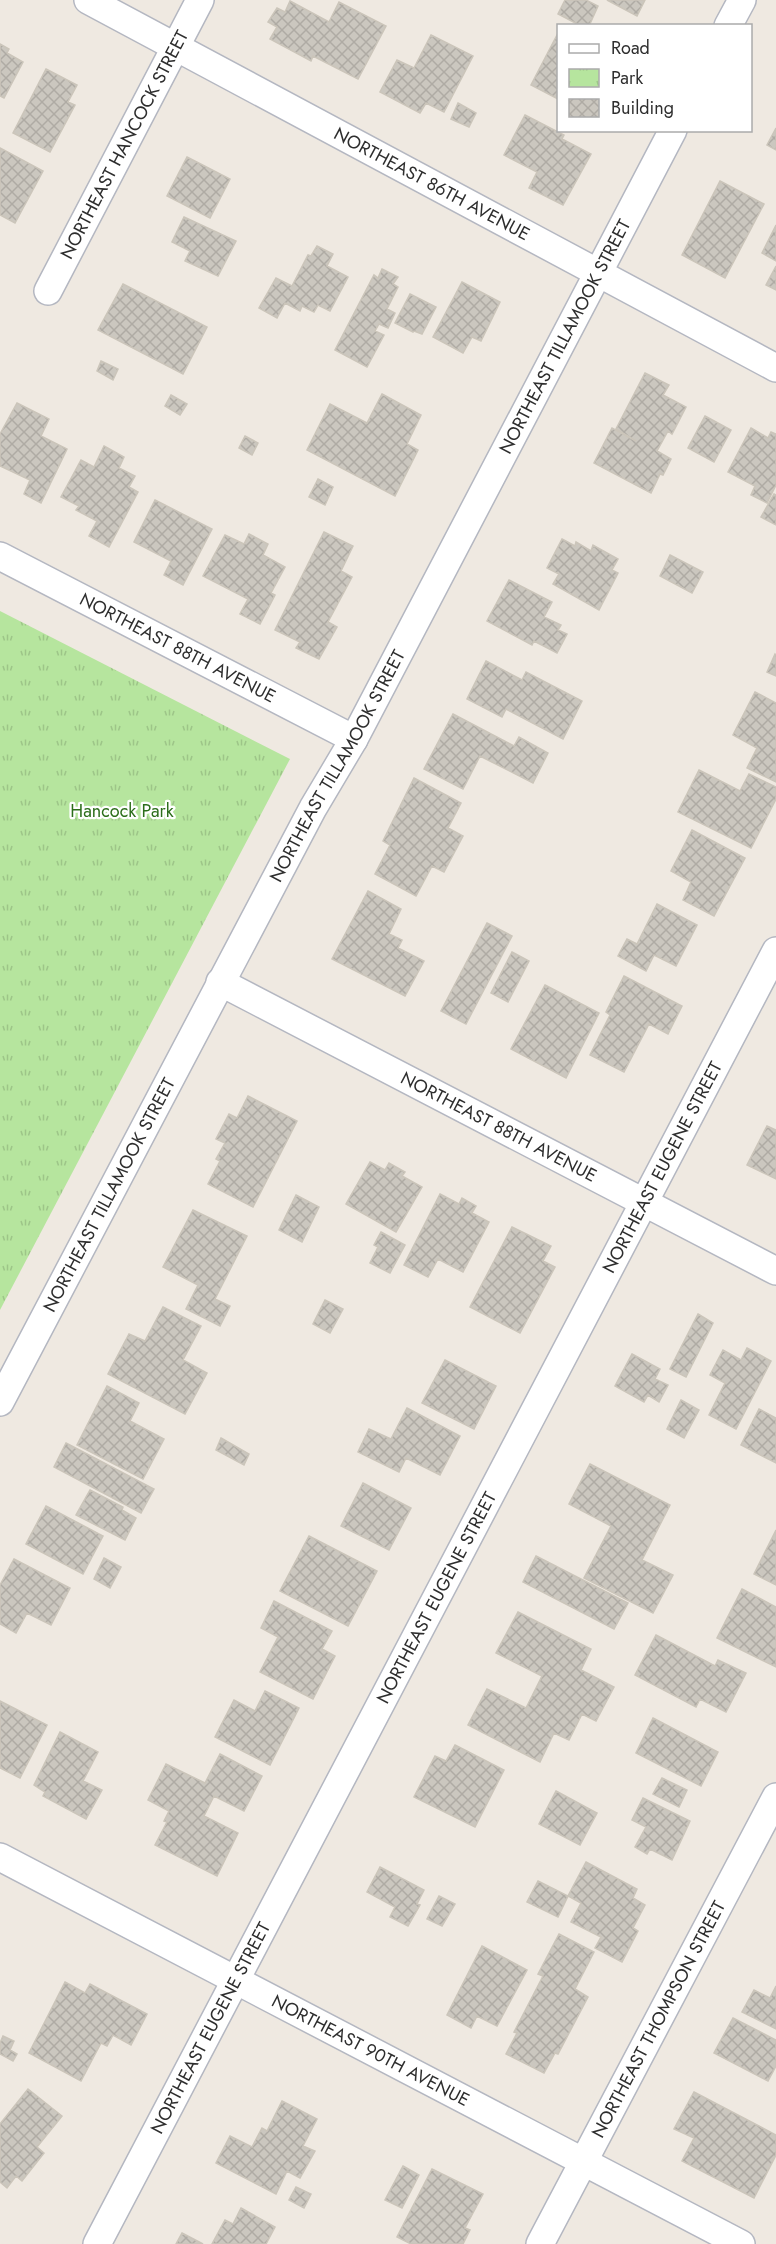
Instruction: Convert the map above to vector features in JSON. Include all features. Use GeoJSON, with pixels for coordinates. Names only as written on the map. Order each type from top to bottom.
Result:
{"type":"FeatureCollection","features":[{"type":"Feature","properties":{"kind":"street","name":"NORTHEAST 86TH AVENUE"},"geometry":{"type":"LineString","coordinates":[[88,0],[776,368]]}},
{"type":"Feature","properties":{"kind":"street","name":"NORTHEAST HANCOCK STREET"},"geometry":{"type":"LineString","coordinates":[[48,291],[200,0]]}},
{"type":"Feature","properties":{"kind":"street"},"geometry":{"type":"LineString","coordinates":[[729,24],[742,0]]}},
{"type":"Feature","properties":{"kind":"street","name":"NORTHEAST TILLAMOOK STREET"},"geometry":{"type":"LineString","coordinates":[[0,1402],[220,982],[313,808],[354,739],[672,132]]}},
{"type":"Feature","properties":{"kind":"street","name":"NORTHEAST 88TH AVENUE"},"geometry":{"type":"LineString","coordinates":[[0,556],[354,739]]}},
{"type":"Feature","properties":{"kind":"street","name":"NORTHEAST EUGENE STREET"},"geometry":{"type":"LineString","coordinates":[[97,2244],[776,951]]}},
{"type":"Feature","properties":{"kind":"street","name":"NORTHEAST 88TH AVENUE"},"geometry":{"type":"LineString","coordinates":[[220,982],[776,1272]]}},
{"type":"Feature","properties":{"kind":"street","name":"NORTHEAST THOMPSON STREET"},"geometry":{"type":"LineString","coordinates":[[540,2244],[776,1797]]}},
{"type":"Feature","properties":{"kind":"street","name":"NORTHEAST 90TH AVENUE"},"geometry":{"type":"LineString","coordinates":[[0,1857],[741,2244]]}},
{"type":"Feature","properties":{"kind":"green space","name":"Hancock Park"},"geometry":{"type":"Polygon","coordinates":[[[0,611],[290,759],[0,1310],[0,611]]]}},
{"type":"Feature","properties":{"kind":"building"},"geometry":{"type":"Polygon","coordinates":[[[565,0],[586,0],[598,6],[590,24],[577,24],[558,14],[565,0]]]}},
{"type":"Feature","properties":{"kind":"building"},"geometry":{"type":"Polygon","coordinates":[[[607,0],[645,0],[637,16],[607,0]]]}},
{"type":"Feature","properties":{"kind":"building"},"geometry":{"type":"Polygon","coordinates":[[[290,1],[329,22],[339,2],[386,26],[358,79],[313,56],[311,61],[270,39],[277,27],[268,22],[277,8],[285,12],[290,1]]]}},
{"type":"Feature","properties":{"kind":"building"},"geometry":{"type":"Polygon","coordinates":[[[431,35],[473,56],[444,112],[426,103],[420,113],[380,92],[397,60],[414,68],[431,35]]]}},
{"type":"Feature","properties":{"kind":"building"},"geometry":{"type":"Polygon","coordinates":[[[557,35],[557,98],[531,85],[557,35]]]}},
{"type":"Feature","properties":{"kind":"building"},"geometry":{"type":"Polygon","coordinates":[[[0,44],[9,49],[7,53],[23,62],[4,98],[0,96],[0,44]]]}},
{"type":"Feature","properties":{"kind":"building"},"geometry":{"type":"Polygon","coordinates":[[[46,69],[77,85],[68,102],[75,105],[50,152],[13,133],[46,69]]]}},
{"type":"Feature","properties":{"kind":"building"},"geometry":{"type":"Polygon","coordinates":[[[458,103],[476,113],[469,127],[451,119],[458,103]]]}},
{"type":"Feature","properties":{"kind":"building"},"geometry":{"type":"Polygon","coordinates":[[[525,115],[564,135],[562,139],[591,154],[563,205],[529,188],[537,172],[504,155],[525,115]]]}},
{"type":"Feature","properties":{"kind":"building"},"geometry":{"type":"Polygon","coordinates":[[[776,128],[776,150],[767,145],[776,128]]]}},
{"type":"Feature","properties":{"kind":"building"},"geometry":{"type":"Polygon","coordinates":[[[0,148],[43,171],[15,223],[0,215],[0,148]]]}},
{"type":"Feature","properties":{"kind":"building"},"geometry":{"type":"Polygon","coordinates":[[[187,157],[230,179],[210,218],[167,196],[187,157]]]}},
{"type":"Feature","properties":{"kind":"building"},"geometry":{"type":"Polygon","coordinates":[[[720,181],[764,204],[725,278],[682,255],[720,181]]]}},
{"type":"Feature","properties":{"kind":"building"},"geometry":{"type":"Polygon","coordinates":[[[184,217],[236,241],[218,276],[185,261],[190,251],[172,242],[184,217]]]}},
{"type":"Feature","properties":{"kind":"building"},"geometry":{"type":"Polygon","coordinates":[[[776,225],[776,261],[762,253],[776,225]]]}},
{"type":"Feature","properties":{"kind":"building"},"geometry":{"type":"Polygon","coordinates":[[[317,246],[333,254],[327,266],[348,277],[330,311],[318,305],[314,312],[302,306],[300,311],[285,303],[277,318],[259,308],[276,278],[292,286],[308,255],[311,256],[317,246]]]}},
{"type":"Feature","properties":{"kind":"building"},"geometry":{"type":"Polygon","coordinates":[[[776,266],[776,290],[766,285],[776,266]]]}},
{"type":"Feature","properties":{"kind":"building"},"geometry":{"type":"Polygon","coordinates":[[[382,269],[398,277],[393,284],[398,287],[387,309],[395,313],[388,328],[379,324],[375,331],[384,335],[367,367],[335,350],[374,275],[378,278],[382,269]]]}},
{"type":"Feature","properties":{"kind":"building"},"geometry":{"type":"Polygon","coordinates":[[[462,282],[500,302],[481,341],[472,337],[463,353],[433,337],[462,282]]]}},
{"type":"Feature","properties":{"kind":"building"},"geometry":{"type":"Polygon","coordinates":[[[123,284],[207,327],[183,374],[98,330],[123,284]]]}},
{"type":"Feature","properties":{"kind":"building"},"geometry":{"type":"Polygon","coordinates":[[[410,294],[436,307],[422,334],[395,323],[410,294]]]}},
{"type":"Feature","properties":{"kind":"building"},"geometry":{"type":"Polygon","coordinates":[[[101,361],[118,369],[113,380],[97,371],[101,361]]]}},
{"type":"Feature","properties":{"kind":"building"},"geometry":{"type":"Polygon","coordinates":[[[645,373],[669,385],[663,395],[686,407],[672,434],[668,431],[657,451],[671,459],[663,475],[660,474],[651,493],[594,463],[612,428],[636,441],[616,429],[645,373]]]}},
{"type":"Feature","properties":{"kind":"building"},"geometry":{"type":"Polygon","coordinates":[[[382,394],[421,415],[407,444],[418,450],[395,496],[307,450],[330,404],[367,423],[382,394]]]}},
{"type":"Feature","properties":{"kind":"building"},"geometry":{"type":"Polygon","coordinates":[[[171,395],[187,404],[180,415],[165,406],[171,395]]]}},
{"type":"Feature","properties":{"kind":"building"},"geometry":{"type":"Polygon","coordinates":[[[17,403],[49,419],[41,436],[67,449],[41,503],[24,494],[30,480],[0,466],[0,434],[17,403]]]}},
{"type":"Feature","properties":{"kind":"building"},"geometry":{"type":"Polygon","coordinates":[[[705,416],[731,430],[714,462],[688,448],[705,416]]]}},
{"type":"Feature","properties":{"kind":"building"},"geometry":{"type":"Polygon","coordinates":[[[751,428],[768,438],[771,432],[776,434],[776,485],[767,503],[751,495],[755,486],[728,472],[751,428]]]}},
{"type":"Feature","properties":{"kind":"building"},"geometry":{"type":"Polygon","coordinates":[[[245,436],[258,443],[252,455],[239,448],[245,436]]]}},
{"type":"Feature","properties":{"kind":"building"},"geometry":{"type":"Polygon","coordinates":[[[104,446],[124,457],[119,468],[135,476],[129,487],[138,492],[109,547],[89,536],[97,521],[76,510],[79,506],[61,497],[81,460],[94,467],[104,446]]]}},
{"type":"Feature","properties":{"kind":"building"},"geometry":{"type":"Polygon","coordinates":[[[318,479],[333,487],[325,505],[309,497],[318,479]]]}},
{"type":"Feature","properties":{"kind":"building"},"geometry":{"type":"Polygon","coordinates":[[[774,494],[776,495],[776,525],[761,517],[774,494]]]}},
{"type":"Feature","properties":{"kind":"building"},"geometry":{"type":"Polygon","coordinates":[[[155,500],[212,529],[183,585],[164,575],[171,561],[134,542],[155,500]]]}},
{"type":"Feature","properties":{"kind":"building"},"geometry":{"type":"Polygon","coordinates":[[[324,532],[353,546],[341,571],[352,577],[328,622],[337,627],[319,659],[296,648],[300,642],[275,630],[324,532]]]}},
{"type":"Feature","properties":{"kind":"building"},"geometry":{"type":"Polygon","coordinates":[[[249,534],[268,544],[263,555],[285,567],[271,593],[275,595],[260,624],[240,614],[248,599],[203,576],[225,535],[244,544],[249,534]]]}},
{"type":"Feature","properties":{"kind":"building"},"geometry":{"type":"Polygon","coordinates":[[[562,539],[575,546],[576,542],[591,551],[593,545],[618,559],[612,570],[618,573],[599,610],[553,584],[559,574],[547,568],[562,539]]]}},
{"type":"Feature","properties":{"kind":"building"},"geometry":{"type":"Polygon","coordinates":[[[670,555],[703,572],[692,593],[660,576],[670,555]]]}},
{"type":"Feature","properties":{"kind":"building"},"geometry":{"type":"Polygon","coordinates":[[[509,580],[552,602],[544,617],[561,625],[558,630],[567,634],[557,653],[534,641],[532,645],[487,621],[509,580]]]}},
{"type":"Feature","properties":{"kind":"building"},"geometry":{"type":"Polygon","coordinates":[[[776,655],[776,676],[767,672],[776,655]]]}},
{"type":"Feature","properties":{"kind":"building"},"geometry":{"type":"Polygon","coordinates":[[[486,661],[522,680],[526,672],[582,701],[563,739],[506,709],[502,717],[467,699],[486,661]]]}},
{"type":"Feature","properties":{"kind":"building"},"geometry":{"type":"Polygon","coordinates":[[[755,692],[776,703],[776,782],[747,768],[757,748],[733,735],[755,692]]]}},
{"type":"Feature","properties":{"kind":"building"},"geometry":{"type":"Polygon","coordinates":[[[453,714],[514,746],[519,737],[548,753],[533,783],[480,756],[463,789],[424,769],[453,714]]]}},
{"type":"Feature","properties":{"kind":"building"},"geometry":{"type":"Polygon","coordinates":[[[699,770],[740,791],[749,774],[776,787],[776,799],[751,848],[678,812],[699,770]]]}},
{"type":"Feature","properties":{"kind":"building"},"geometry":{"type":"Polygon","coordinates":[[[414,778],[461,803],[448,828],[463,836],[444,872],[432,866],[416,896],[375,874],[390,845],[383,841],[414,778]]]}},
{"type":"Feature","properties":{"kind":"building"},"geometry":{"type":"Polygon","coordinates":[[[692,830],[745,858],[714,916],[683,900],[691,882],[671,871],[692,830]]]}},
{"type":"Feature","properties":{"kind":"building"},"geometry":{"type":"Polygon","coordinates":[[[368,891],[401,909],[389,934],[402,940],[398,948],[424,961],[405,996],[332,959],[368,891]]]}},
{"type":"Feature","properties":{"kind":"building"},"geometry":{"type":"Polygon","coordinates":[[[657,904],[697,925],[676,966],[654,955],[646,971],[618,956],[627,939],[637,944],[657,904]]]}},
{"type":"Feature","properties":{"kind":"building"},"geometry":{"type":"Polygon","coordinates":[[[487,923],[512,936],[466,1024],[441,1011],[487,923]]]}},
{"type":"Feature","properties":{"kind":"building"},"geometry":{"type":"Polygon","coordinates":[[[512,952],[529,961],[508,1002],[491,993],[512,952]]]}},
{"type":"Feature","properties":{"kind":"building"},"geometry":{"type":"Polygon","coordinates":[[[624,976],[682,1006],[668,1034],[649,1024],[624,1072],[590,1055],[610,1015],[606,1012],[624,976]]]}},
{"type":"Feature","properties":{"kind":"building"},"geometry":{"type":"Polygon","coordinates":[[[545,985],[599,1013],[566,1078],[511,1049],[545,985]]]}},
{"type":"Feature","properties":{"kind":"building"},"geometry":{"type":"Polygon","coordinates":[[[248,1096],[297,1121],[253,1207],[208,1184],[220,1161],[216,1159],[225,1143],[216,1139],[229,1114],[237,1118],[248,1096]]]}},
{"type":"Feature","properties":{"kind":"building"},"geometry":{"type":"Polygon","coordinates":[[[767,1126],[776,1130],[776,1179],[747,1165],[767,1126]]]}},
{"type":"Feature","properties":{"kind":"building"},"geometry":{"type":"Polygon","coordinates":[[[370,1162],[385,1170],[389,1163],[405,1172],[402,1176],[422,1187],[396,1232],[346,1204],[370,1162]]]}},
{"type":"Feature","properties":{"kind":"building"},"geometry":{"type":"Polygon","coordinates":[[[440,1194],[459,1204],[462,1198],[476,1206],[472,1213],[489,1222],[463,1272],[438,1259],[428,1277],[404,1265],[440,1194]]]}},
{"type":"Feature","properties":{"kind":"building"},"geometry":{"type":"Polygon","coordinates":[[[296,1195],[319,1207],[302,1242],[279,1230],[296,1195]]]}},
{"type":"Feature","properties":{"kind":"building"},"geometry":{"type":"Polygon","coordinates":[[[193,1210],[247,1236],[215,1299],[230,1306],[220,1326],[186,1309],[198,1285],[163,1267],[193,1210]]]}},
{"type":"Feature","properties":{"kind":"building"},"geometry":{"type":"Polygon","coordinates":[[[512,1227],[551,1246],[543,1261],[555,1267],[520,1333],[470,1307],[512,1227]]]}},
{"type":"Feature","properties":{"kind":"building"},"geometry":{"type":"Polygon","coordinates":[[[381,1232],[405,1245],[390,1273],[370,1263],[378,1247],[374,1245],[381,1232]]]}},
{"type":"Feature","properties":{"kind":"building"},"geometry":{"type":"Polygon","coordinates":[[[325,1300],[343,1309],[330,1333],[313,1324],[325,1300]]]}},
{"type":"Feature","properties":{"kind":"building"},"geometry":{"type":"Polygon","coordinates":[[[163,1307],[201,1326],[183,1360],[207,1373],[185,1414],[108,1374],[129,1334],[145,1341],[163,1307]]]}},
{"type":"Feature","properties":{"kind":"building"},"geometry":{"type":"Polygon","coordinates":[[[698,1314],[713,1323],[686,1377],[670,1369],[698,1314]]]}},
{"type":"Feature","properties":{"kind":"building"},"geometry":{"type":"Polygon","coordinates":[[[747,1348],[771,1361],[736,1429],[709,1415],[725,1383],[710,1375],[723,1350],[741,1360],[747,1348]]]}},
{"type":"Feature","properties":{"kind":"building"},"geometry":{"type":"Polygon","coordinates":[[[632,1354],[660,1369],[655,1379],[668,1385],[659,1402],[648,1395],[644,1402],[615,1386],[632,1354]]]}},
{"type":"Feature","properties":{"kind":"building"},"geometry":{"type":"Polygon","coordinates":[[[445,1360],[496,1386],[474,1429],[422,1403],[445,1360]]]}},
{"type":"Feature","properties":{"kind":"building"},"geometry":{"type":"Polygon","coordinates":[[[107,1386],[139,1403],[130,1421],[164,1439],[143,1479],[77,1445],[107,1386]]]}},
{"type":"Feature","properties":{"kind":"building"},"geometry":{"type":"Polygon","coordinates":[[[681,1400],[699,1410],[684,1438],[667,1429],[681,1400]]]}},
{"type":"Feature","properties":{"kind":"building"},"geometry":{"type":"Polygon","coordinates":[[[407,1408],[460,1436],[440,1475],[406,1458],[399,1472],[358,1452],[369,1429],[391,1439],[407,1408]]]}},
{"type":"Feature","properties":{"kind":"building"},"geometry":{"type":"Polygon","coordinates":[[[759,1409],[776,1418],[776,1463],[741,1445],[759,1409]]]}},
{"type":"Feature","properties":{"kind":"building"},"geometry":{"type":"Polygon","coordinates":[[[221,1438],[249,1454],[244,1465],[216,1450],[221,1438]]]}},
{"type":"Feature","properties":{"kind":"building"},"geometry":{"type":"Polygon","coordinates":[[[66,1443],[154,1489],[141,1513],[54,1467],[66,1443]]]}},
{"type":"Feature","properties":{"kind":"building"},"geometry":{"type":"Polygon","coordinates":[[[590,1464],[670,1505],[642,1560],[673,1575],[653,1613],[584,1578],[611,1526],[569,1504],[590,1464]]]}},
{"type":"Feature","properties":{"kind":"building"},"geometry":{"type":"Polygon","coordinates":[[[363,1483],[411,1508],[389,1550],[341,1526],[363,1483]]]}},
{"type":"Feature","properties":{"kind":"building"},"geometry":{"type":"Polygon","coordinates":[[[90,1490],[123,1507],[122,1510],[136,1518],[125,1540],[76,1515],[90,1490]]]}},
{"type":"Feature","properties":{"kind":"building"},"geometry":{"type":"Polygon","coordinates":[[[46,1506],[103,1536],[83,1574],[26,1544],[46,1506]]]}},
{"type":"Feature","properties":{"kind":"building"},"geometry":{"type":"Polygon","coordinates":[[[776,1530],[776,1585],[754,1574],[776,1530]]]}},
{"type":"Feature","properties":{"kind":"building"},"geometry":{"type":"Polygon","coordinates":[[[309,1536],[377,1571],[348,1626],[280,1591],[309,1536]]]}},
{"type":"Feature","properties":{"kind":"building"},"geometry":{"type":"Polygon","coordinates":[[[536,1556],[628,1603],[614,1629],[523,1582],[536,1556]]]}},
{"type":"Feature","properties":{"kind":"building"},"geometry":{"type":"Polygon","coordinates":[[[104,1558],[121,1567],[110,1588],[94,1579],[104,1558]]]}},
{"type":"Feature","properties":{"kind":"building"},"geometry":{"type":"Polygon","coordinates":[[[14,1559],[70,1588],[51,1625],[27,1613],[16,1633],[0,1624],[0,1585],[14,1559]]]}},
{"type":"Feature","properties":{"kind":"building"},"geometry":{"type":"Polygon","coordinates":[[[742,1589],[776,1607],[776,1667],[717,1638],[742,1589]]]}},
{"type":"Feature","properties":{"kind":"building"},"geometry":{"type":"Polygon","coordinates":[[[274,1601],[332,1631],[322,1649],[335,1656],[313,1699],[260,1672],[278,1637],[261,1628],[274,1601]]]}},
{"type":"Feature","properties":{"kind":"building"},"geometry":{"type":"Polygon","coordinates":[[[518,1612],[591,1649],[581,1670],[614,1687],[596,1721],[582,1714],[569,1740],[554,1733],[540,1762],[468,1725],[487,1689],[526,1708],[542,1676],[496,1653],[518,1612]]]}},
{"type":"Feature","properties":{"kind":"building"},"geometry":{"type":"Polygon","coordinates":[[[656,1635],[715,1666],[718,1660],[746,1673],[726,1712],[700,1699],[696,1707],[635,1675],[656,1635]]]}},
{"type":"Feature","properties":{"kind":"building"},"geometry":{"type":"Polygon","coordinates":[[[265,1691],[299,1708],[270,1765],[215,1737],[234,1700],[255,1711],[265,1691]]]}},
{"type":"Feature","properties":{"kind":"building"},"geometry":{"type":"Polygon","coordinates":[[[0,1701],[47,1725],[20,1778],[0,1768],[0,1701]]]}},
{"type":"Feature","properties":{"kind":"building"},"geometry":{"type":"Polygon","coordinates":[[[653,1718],[718,1752],[701,1786],[636,1753],[653,1718]]]}},
{"type":"Feature","properties":{"kind":"building"},"geometry":{"type":"Polygon","coordinates":[[[60,1732],[98,1752],[83,1781],[102,1790],[86,1819],[43,1796],[45,1792],[34,1785],[60,1732]]]}},
{"type":"Feature","properties":{"kind":"building"},"geometry":{"type":"Polygon","coordinates":[[[455,1745],[504,1770],[475,1827],[414,1797],[435,1756],[446,1761],[455,1745]]]}},
{"type":"Feature","properties":{"kind":"building"},"geometry":{"type":"Polygon","coordinates":[[[220,1754],[262,1776],[244,1811],[214,1796],[204,1816],[238,1833],[217,1876],[155,1845],[167,1822],[164,1821],[169,1811],[148,1800],[166,1764],[205,1783],[220,1754]]]}},
{"type":"Feature","properties":{"kind":"building"},"geometry":{"type":"Polygon","coordinates":[[[662,1778],[687,1790],[679,1807],[653,1794],[662,1778]]]}},
{"type":"Feature","properties":{"kind":"building"},"geometry":{"type":"Polygon","coordinates":[[[556,1791],[597,1813],[580,1845],[539,1824],[556,1791]]]}},
{"type":"Feature","properties":{"kind":"building"},"geometry":{"type":"Polygon","coordinates":[[[643,1798],[690,1821],[672,1860],[650,1849],[647,1854],[635,1847],[646,1827],[632,1820],[643,1798]]]}},
{"type":"Feature","properties":{"kind":"building"},"geometry":{"type":"Polygon","coordinates":[[[586,1862],[637,1889],[633,1898],[645,1905],[633,1928],[638,1931],[622,1962],[595,1948],[601,1937],[571,1922],[581,1903],[568,1896],[586,1862]]]}},
{"type":"Feature","properties":{"kind":"building"},"geometry":{"type":"Polygon","coordinates":[[[380,1867],[424,1890],[417,1904],[420,1905],[408,1926],[390,1917],[395,1907],[367,1892],[380,1867]]]}},
{"type":"Feature","properties":{"kind":"building"},"geometry":{"type":"Polygon","coordinates":[[[538,1881],[568,1896],[558,1917],[527,1902],[538,1881]]]}},
{"type":"Feature","properties":{"kind":"building"},"geometry":{"type":"Polygon","coordinates":[[[439,1896],[455,1904],[442,1926],[427,1919],[439,1896]]]}},
{"type":"Feature","properties":{"kind":"building"},"geometry":{"type":"Polygon","coordinates":[[[559,1934],[594,1952],[575,1989],[588,1997],[558,2054],[555,2053],[544,2073],[506,2054],[517,2033],[514,2032],[543,1976],[538,1974],[559,1934]]]}},
{"type":"Feature","properties":{"kind":"building"},"geometry":{"type":"Polygon","coordinates":[[[482,1946],[527,1970],[497,2026],[477,2016],[471,2028],[447,2015],[482,1946]]]}},
{"type":"Feature","properties":{"kind":"building"},"geometry":{"type":"Polygon","coordinates":[[[65,1982],[85,1993],[90,1984],[147,2014],[131,2045],[113,2035],[107,2046],[101,2043],[81,2081],[29,2053],[65,1982]]]}},
{"type":"Feature","properties":{"kind":"building"},"geometry":{"type":"Polygon","coordinates":[[[776,1986],[776,2029],[742,2012],[754,1990],[770,1998],[776,1986]]]}},
{"type":"Feature","properties":{"kind":"building"},"geometry":{"type":"Polygon","coordinates":[[[733,2018],[776,2040],[776,2066],[768,2081],[714,2053],[733,2018]]]}},
{"type":"Feature","properties":{"kind":"building"},"geometry":{"type":"Polygon","coordinates":[[[3,2036],[14,2041],[10,2050],[17,2054],[13,2061],[0,2054],[0,2043],[3,2036]]]}},
{"type":"Feature","properties":{"kind":"building"},"geometry":{"type":"Polygon","coordinates":[[[28,2089],[62,2116],[37,2147],[44,2153],[22,2181],[16,2176],[7,2188],[0,2182],[0,2124],[28,2089]]]}},
{"type":"Feature","properties":{"kind":"building"},"geometry":{"type":"Polygon","coordinates":[[[694,2092],[776,2135],[776,2155],[754,2198],[682,2161],[694,2138],[674,2129],[694,2092]]]}},
{"type":"Feature","properties":{"kind":"building"},"geometry":{"type":"Polygon","coordinates":[[[282,2101],[317,2119],[303,2146],[315,2151],[300,2178],[287,2171],[276,2194],[216,2163],[230,2136],[252,2147],[262,2128],[267,2131],[282,2101]]]}},
{"type":"Feature","properties":{"kind":"building"},"geometry":{"type":"Polygon","coordinates":[[[403,2166],[419,2175],[402,2208],[385,2200],[403,2166]]]}},
{"type":"Feature","properties":{"kind":"building"},"geometry":{"type":"Polygon","coordinates":[[[432,2169],[483,2194],[465,2228],[470,2230],[463,2244],[411,2244],[397,2237],[432,2169]]]}},
{"type":"Feature","properties":{"kind":"building"},"geometry":{"type":"Polygon","coordinates":[[[296,2187],[311,2194],[304,2208],[289,2200],[296,2187]]]}},
{"type":"Feature","properties":{"kind":"building"},"geometry":{"type":"Polygon","coordinates":[[[241,2208],[275,2227],[266,2244],[212,2244],[225,2220],[233,2224],[241,2208]]]}},
{"type":"Feature","properties":{"kind":"building"},"geometry":{"type":"Polygon","coordinates":[[[182,2233],[203,2244],[176,2244],[182,2233]]]}}]}
